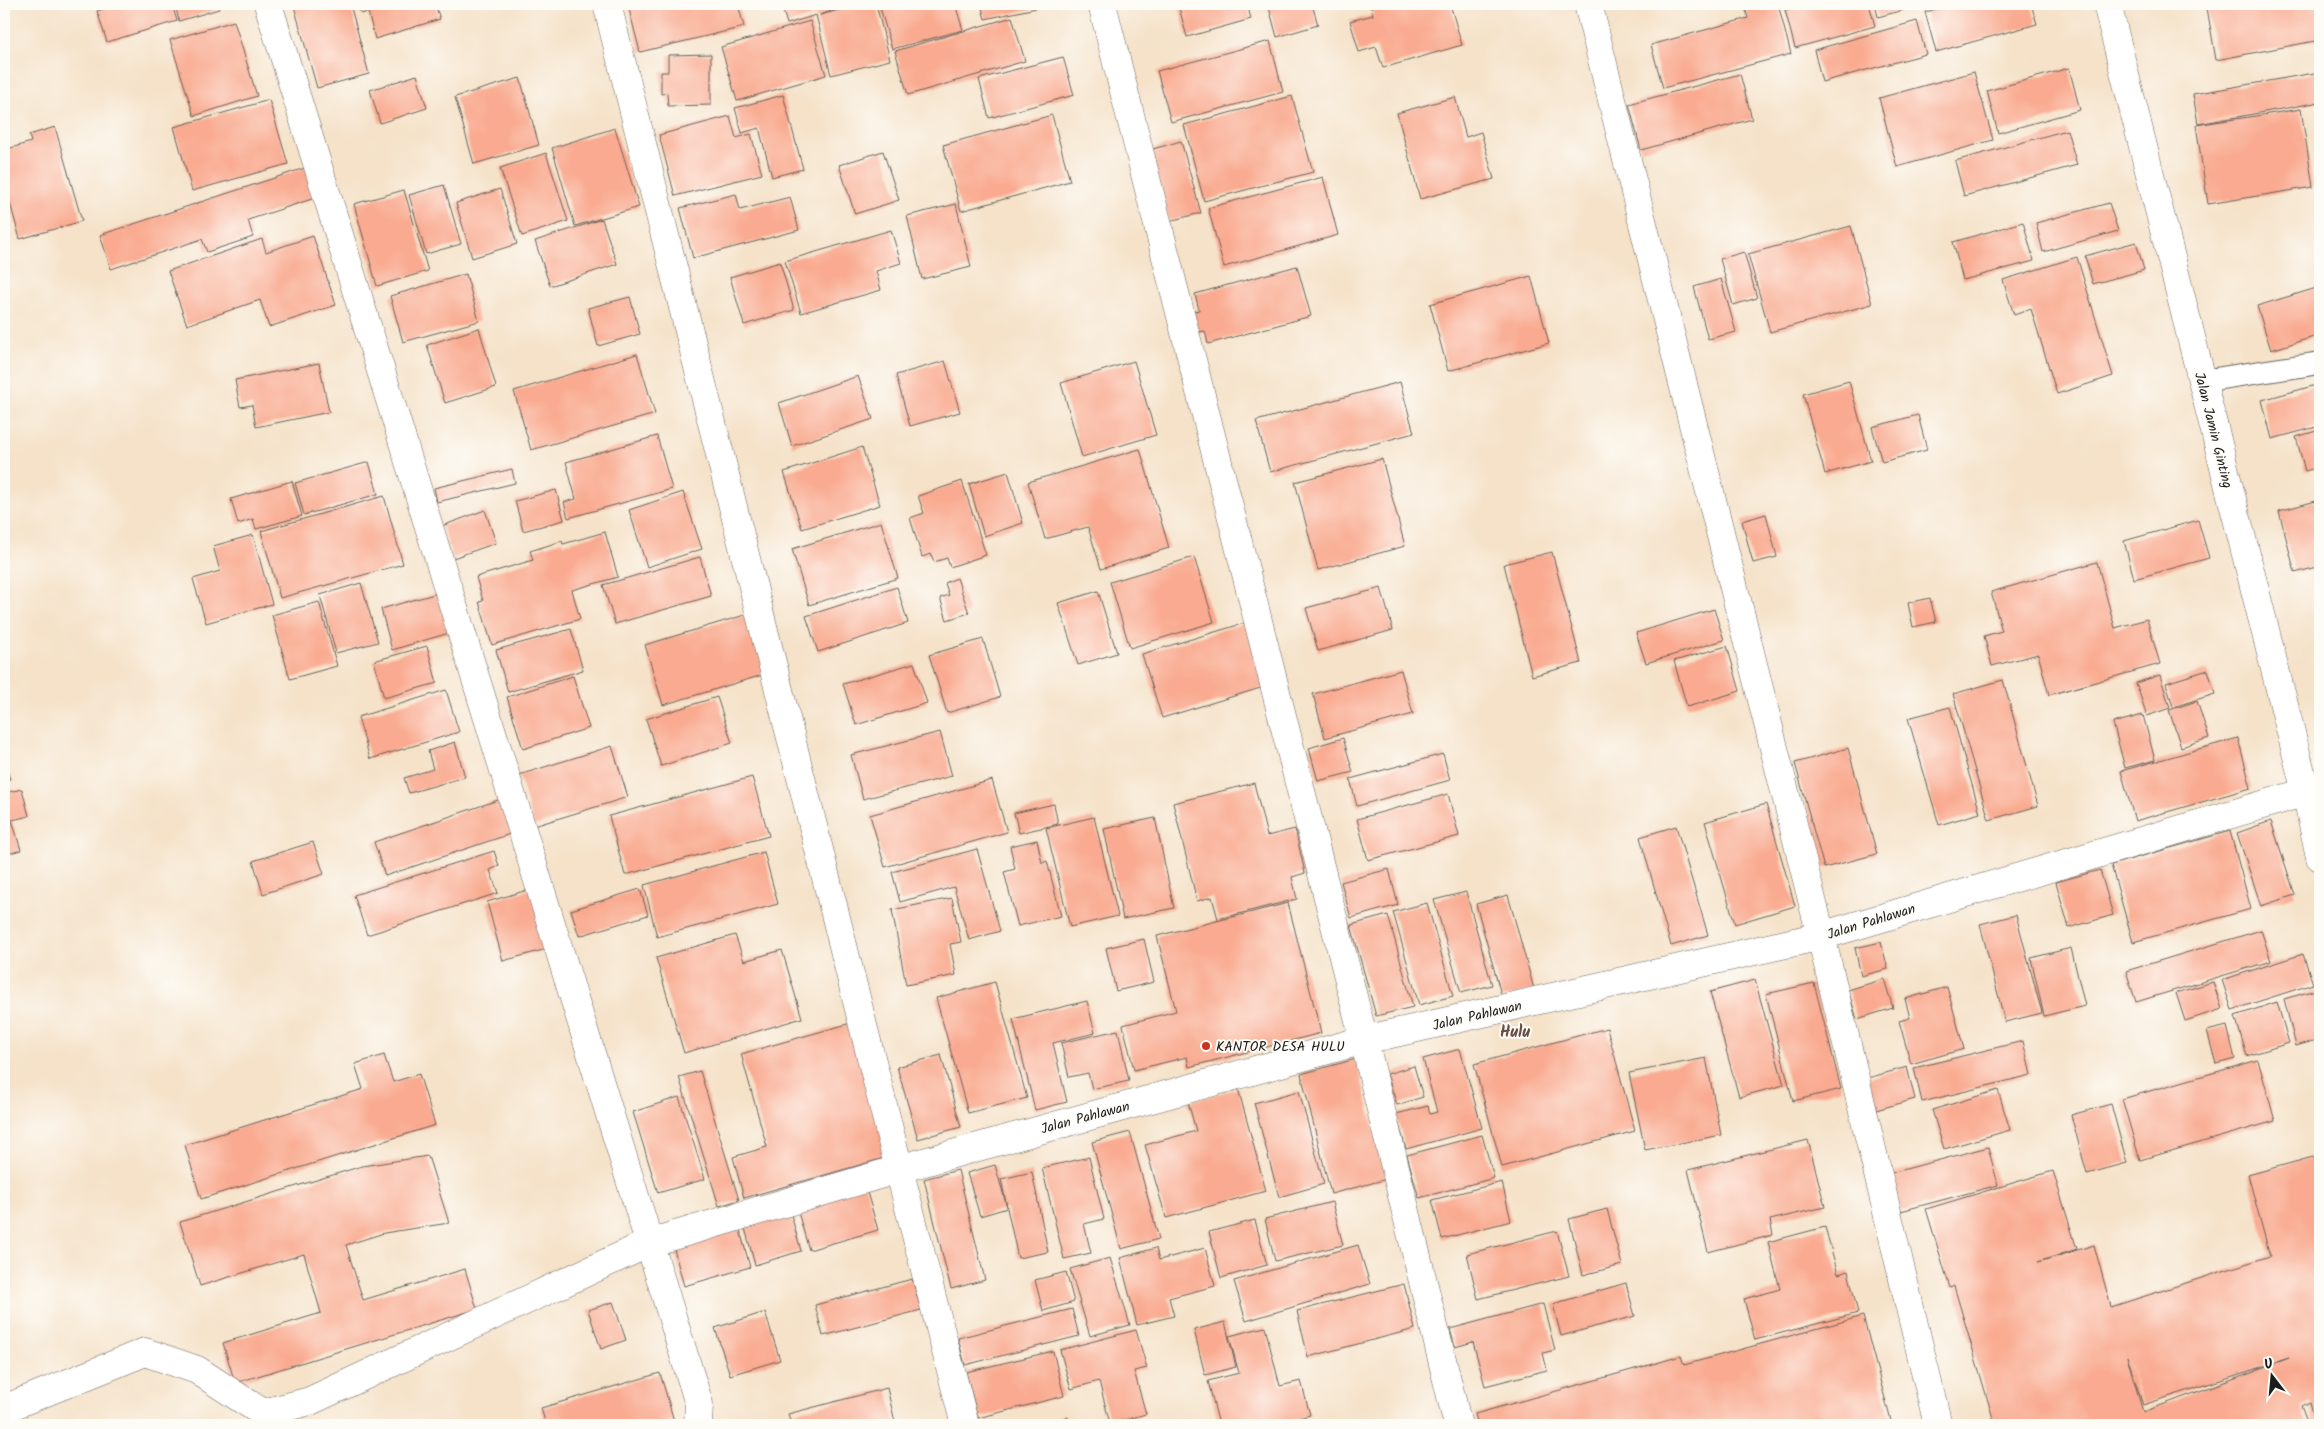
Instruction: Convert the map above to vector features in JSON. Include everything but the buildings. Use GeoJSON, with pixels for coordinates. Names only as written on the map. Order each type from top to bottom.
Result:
{"type":"FeatureCollection","features":[{"type":"Feature","properties":{"kind":"main road"},"geometry":{"type":"LineString","coordinates":[[268,4],[699,1404],[698,1425]]}},
{"type":"Feature","properties":{"kind":"main road"},"geometry":{"type":"LineString","coordinates":[[607,4],[965,1425]]}},
{"type":"Feature","properties":{"kind":"main road"},"geometry":{"type":"LineString","coordinates":[[1102,4],[1364,1040],[1458,1425]]}},
{"type":"Feature","properties":{"kind":"main road"},"geometry":{"type":"LineString","coordinates":[[1588,4],[1821,936],[1938,1425]]}},
{"type":"Feature","properties":{"kind":"main road","name":"Jalan Jamin Ginting"},"geometry":{"type":"LineString","coordinates":[[2107,4],[2306,792],[2320,857]]}},
{"type":"Feature","properties":{"kind":"main road","name":"Jalan Pahlawan"},"geometry":{"type":"LineString","coordinates":[[4,1409],[145,1352],[197,1370],[263,1413],[310,1401],[649,1243],[899,1169],[1364,1040],[1821,936],[2306,792]]}},
{"type":"Feature","properties":{"kind":"lane"},"geometry":{"type":"LineString","coordinates":[[2202,381],[2320,363]]}},
{"type":"Feature","properties":{"kind":"place","name":"KANTOR DESA HULU"},"geometry":{"type":"Point","coordinates":[1206,1046]}},
{"type":"Feature","properties":{"kind":"district","name":"Hulu"},"geometry":{"type":"Point","coordinates":[1515,1031]}}]}
